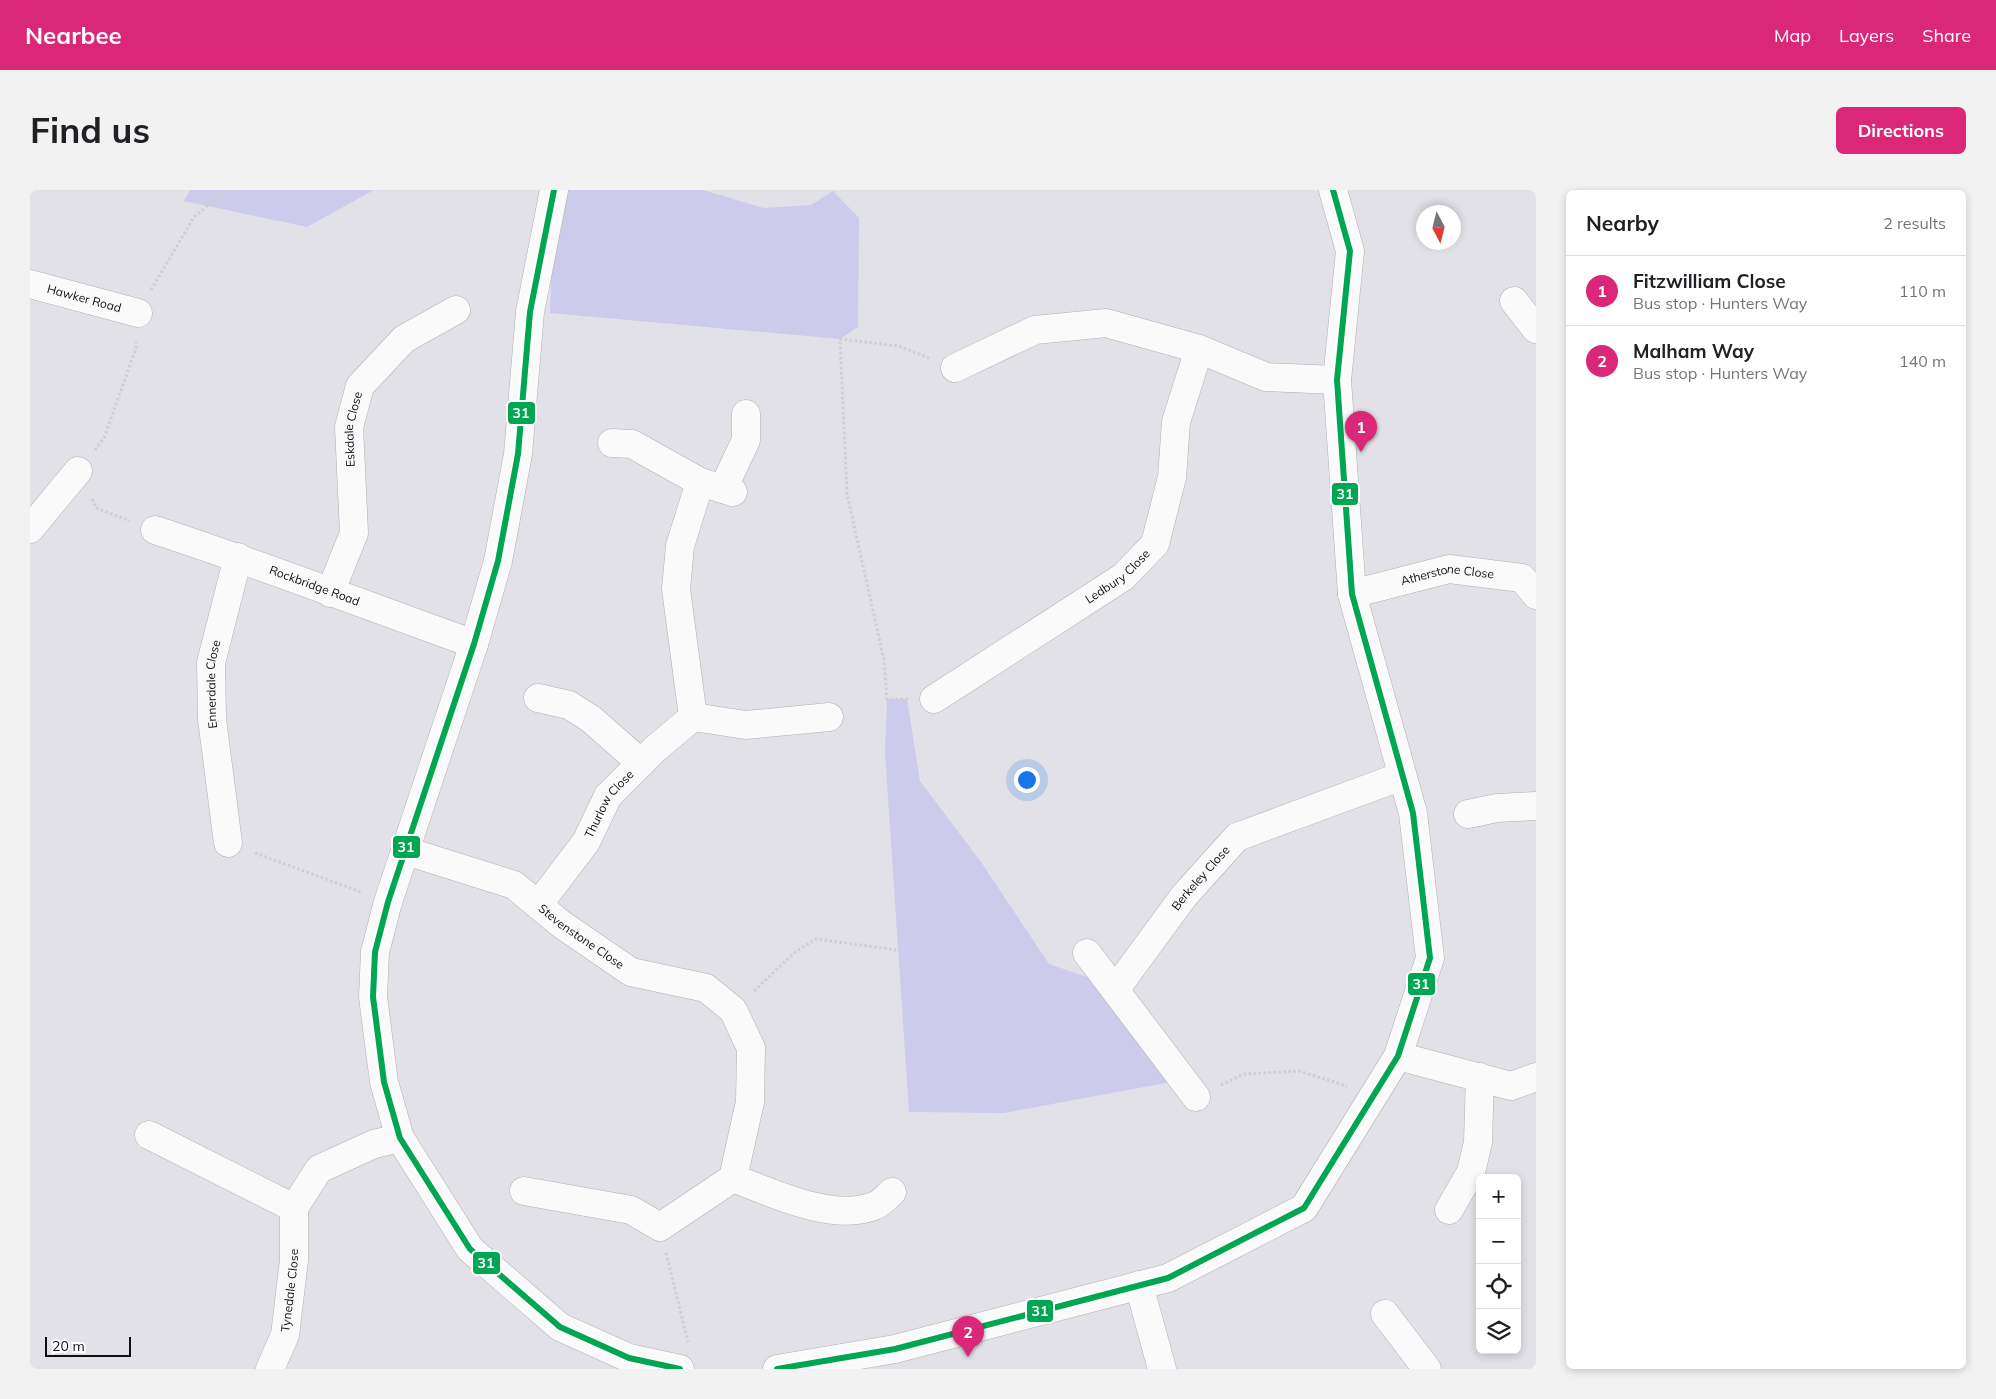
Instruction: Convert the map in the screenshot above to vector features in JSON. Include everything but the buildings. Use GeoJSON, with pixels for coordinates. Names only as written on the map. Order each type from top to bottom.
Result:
{"type":"FeatureCollection","features":[{"type":"Feature","properties":{"kind":"street"},"geometry":{"type":"LineString","coordinates":[[554,190],[530,312],[518,454],[498,561],[474,644],[388,902],[375,952],[373,997],[384,1082],[400,1138],[470,1249],[560,1327],[629,1358],[685,1360]]}},
{"type":"Feature","properties":{"kind":"street"},"geometry":{"type":"LineString","coordinates":[[777,1369],[895,1349],[1168,1278],[1304,1208],[1398,1056],[1430,958],[1413,813],[1352,594],[1337,380],[1350,251],[1333,190]]}},
{"type":"Feature","properties":{"kind":"street","name":"Hawker Road"},"geometry":{"type":"LineString","coordinates":[[30,284],[138,312]]}},
{"type":"Feature","properties":{"kind":"street"},"geometry":{"type":"LineString","coordinates":[[1514,301],[1536,329]]}},
{"type":"Feature","properties":{"kind":"street","name":"Eskdale Close"},"geometry":{"type":"LineString","coordinates":[[330,593],[354,533],[349,427],[360,386],[404,339],[456,310]]}},
{"type":"Feature","properties":{"kind":"street"},"geometry":{"type":"LineString","coordinates":[[955,368],[1035,330],[1106,323],[1199,349],[1266,377],[1337,380]]}},
{"type":"Feature","properties":{"kind":"street","name":"Ledbury Close"},"geometry":{"type":"LineString","coordinates":[[934,699],[1123,577],[1155,544],[1172,477],[1176,422],[1199,349]]}},
{"type":"Feature","properties":{"kind":"street"},"geometry":{"type":"LineString","coordinates":[[746,414],[746,440],[719,488],[680,546],[676,588],[693,717],[746,726],[829,717]]}},
{"type":"Feature","properties":{"kind":"street"},"geometry":{"type":"LineString","coordinates":[[612,443],[632,444],[674,467],[719,488]]}},
{"type":"Feature","properties":{"kind":"street"},"geometry":{"type":"LineString","coordinates":[[30,529],[78,471]]}},
{"type":"Feature","properties":{"kind":"street","name":"Rockbridge Road"},"geometry":{"type":"LineString","coordinates":[[154,530],[238,557],[330,593],[474,644]]}},
{"type":"Feature","properties":{"kind":"street","name":"Ennerdale Close"},"geometry":{"type":"LineString","coordinates":[[228,843],[212,719],[211,663],[238,557]]}},
{"type":"Feature","properties":{"kind":"street","name":"Atherstone Close"},"geometry":{"type":"LineString","coordinates":[[1352,594],[1449,569],[1522,578],[1536,595]]}},
{"type":"Feature","properties":{"kind":"street"},"geometry":{"type":"LineString","coordinates":[[538,698],[569,705],[591,719],[641,763]]}},
{"type":"Feature","properties":{"kind":"street","name":"Thurlow Close"},"geometry":{"type":"LineString","coordinates":[[538,905],[586,842],[608,796],[641,763],[693,717]]}},
{"type":"Feature","properties":{"kind":"street","name":"Berkeley Close"},"geometry":{"type":"LineString","coordinates":[[1115,990],[1184,896],[1237,837],[1402,776]]}},
{"type":"Feature","properties":{"kind":"street"},"geometry":{"type":"LineString","coordinates":[[1468,814],[1497,808],[1536,806]]}},
{"type":"Feature","properties":{"kind":"street","name":"Stevenstone Close"},"geometry":{"type":"LineString","coordinates":[[406,851],[514,885],[561,924],[631,972],[706,988],[733,1010],[750,1048],[750,1102],[734,1178]]}},
{"type":"Feature","properties":{"kind":"street"},"geometry":{"type":"LineString","coordinates":[[1087,953],[1196,1097]]}},
{"type":"Feature","properties":{"kind":"street"},"geometry":{"type":"LineString","coordinates":[[1398,1056],[1510,1086],[1536,1077]]}},
{"type":"Feature","properties":{"kind":"street"},"geometry":{"type":"LineString","coordinates":[[1448,1210],[1471,1172],[1475,1157],[1478,1142],[1480,1077]]}},
{"type":"Feature","properties":{"kind":"street"},"geometry":{"type":"LineString","coordinates":[[149,1136],[294,1208],[318,1170],[374,1144],[400,1138]]}},
{"type":"Feature","properties":{"kind":"street"},"geometry":{"type":"LineString","coordinates":[[524,1191],[631,1210],[660,1228],[734,1178],[800,1204],[856,1211],[876,1206],[892,1192]]}},
{"type":"Feature","properties":{"kind":"street","name":"Tynedale Close"},"geometry":{"type":"LineString","coordinates":[[270,1369],[285,1334],[294,1260],[294,1208]]}},
{"type":"Feature","properties":{"kind":"street"},"geometry":{"type":"LineString","coordinates":[[1140,1285],[1162,1369]]}},
{"type":"Feature","properties":{"kind":"street"},"geometry":{"type":"LineString","coordinates":[[1385,1314],[1427,1369]]}},
{"type":"Feature","properties":{"kind":"path"},"geometry":{"type":"LineString","coordinates":[[154,530],[96,508],[78,471],[104,438],[136,348],[138,312],[194,217],[226,190]]}},
{"type":"Feature","properties":{"kind":"path"},"geometry":{"type":"LineString","coordinates":[[934,699],[887,699],[884,660],[847,494],[840,339],[898,346],[955,368]]}},
{"type":"Feature","properties":{"kind":"path"},"geometry":{"type":"LineString","coordinates":[[228,843],[388,902]]}},
{"type":"Feature","properties":{"kind":"path"},"geometry":{"type":"LineString","coordinates":[[733,1010],[795,952],[816,939],[897,950]]}},
{"type":"Feature","properties":{"kind":"path"},"geometry":{"type":"LineString","coordinates":[[1196,1097],[1244,1074],[1299,1071],[1375,1094]]}},
{"type":"Feature","properties":{"kind":"path"},"geometry":{"type":"LineString","coordinates":[[660,1228],[685,1360]]}},
{"type":"Feature","properties":{"kind":"shaded area"},"geometry":{"type":"Polygon","coordinates":[[[190,190],[374,190],[307,227],[184,201],[190,190]]]}},
{"type":"Feature","properties":{"kind":"shaded area"},"geometry":{"type":"Polygon","coordinates":[[[554,190],[703,190],[764,208],[811,205],[833,191],[859,218],[858,327],[840,339],[550,313],[554,190]]]}},
{"type":"Feature","properties":{"kind":"shaded area"},"geometry":{"type":"Polygon","coordinates":[[[887,699],[907,699],[920,781],[981,862],[1049,964],[1099,981],[1171,1082],[1004,1113],[909,1112],[885,753],[887,699]]]}},
{"type":"Feature","properties":{"kind":"transit line","name":"31"},"geometry":{"type":"LineString","coordinates":[[554,190],[530,312],[518,454],[498,561],[474,644],[388,902],[375,952],[373,997],[384,1082],[400,1138],[470,1249],[560,1327],[629,1358],[680,1369]]}},
{"type":"Feature","properties":{"kind":"transit line","name":"31"},"geometry":{"type":"LineString","coordinates":[[777,1369],[895,1349],[1168,1278],[1304,1208],[1398,1056],[1430,958],[1413,813],[1352,594],[1337,380],[1350,251],[1333,190]]}},
{"type":"Feature","properties":{"kind":"place","name":"Fitzwilliam Close"},"geometry":{"type":"Point","coordinates":[1361,452]}},
{"type":"Feature","properties":{"kind":"place","name":"Malham Way"},"geometry":{"type":"Point","coordinates":[968,1357]}}]}
